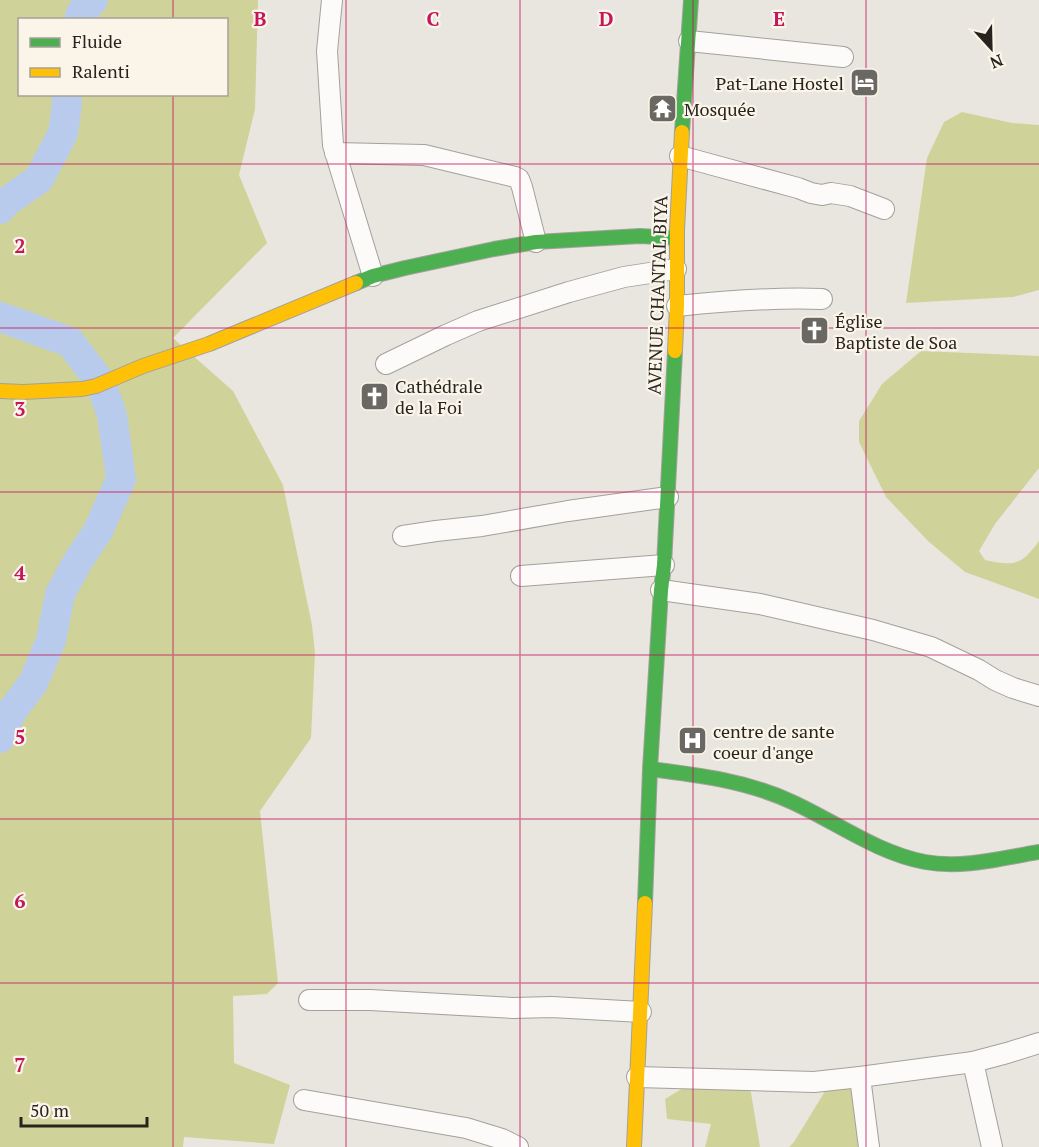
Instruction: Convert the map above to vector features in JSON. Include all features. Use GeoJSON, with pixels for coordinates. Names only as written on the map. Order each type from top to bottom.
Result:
{"type":"FeatureCollection","features":[{"type":"Feature","properties":{"kind":"main road","name":"AVENUE CHANTAL BIYA"},"geometry":{"type":"LineString","coordinates":[[634,1147],[650,770],[668,497],[677,306],[676,238],[680,156],[691,0]]}},
{"type":"Feature","properties":{"kind":"main road"},"geometry":{"type":"LineString","coordinates":[[0,391],[82,389],[96,386],[143,366],[209,344],[373,276],[405,268],[536,242],[640,236],[676,238]]}},
{"type":"Feature","properties":{"kind":"main road"},"geometry":{"type":"LineString","coordinates":[[650,770],[695,774],[737,782],[810,811],[895,854],[925,862],[954,865],[1039,852]]}},
{"type":"Feature","properties":{"kind":"street"},"geometry":{"type":"LineString","coordinates":[[332,0],[327,51],[333,145],[373,276]]}},
{"type":"Feature","properties":{"kind":"street"},"geometry":{"type":"LineString","coordinates":[[689,41],[843,57]]}},
{"type":"Feature","properties":{"kind":"street"},"geometry":{"type":"LineString","coordinates":[[335,153],[424,155],[515,177],[519,179],[522,187],[536,242]]}},
{"type":"Feature","properties":{"kind":"street"},"geometry":{"type":"LineString","coordinates":[[680,156],[811,193],[850,196],[884,209]]}},
{"type":"Feature","properties":{"kind":"street"},"geometry":{"type":"LineString","coordinates":[[386,364],[478,321],[624,277],[676,269]]}},
{"type":"Feature","properties":{"kind":"street"},"geometry":{"type":"LineString","coordinates":[[677,306],[776,299],[822,299]]}},
{"type":"Feature","properties":{"kind":"street"},"geometry":{"type":"LineString","coordinates":[[404,536],[668,497]]}},
{"type":"Feature","properties":{"kind":"street"},"geometry":{"type":"LineString","coordinates":[[521,576],[664,565]]}},
{"type":"Feature","properties":{"kind":"street"},"geometry":{"type":"LineString","coordinates":[[661,590],[760,604],[873,630],[931,647],[995,680],[1039,696]]}},
{"type":"Feature","properties":{"kind":"street"},"geometry":{"type":"LineString","coordinates":[[309,1000],[370,1000],[641,1012]]}},
{"type":"Feature","properties":{"kind":"street"},"geometry":{"type":"LineString","coordinates":[[638,1077],[814,1082],[973,1062],[1039,1042]]}},
{"type":"Feature","properties":{"kind":"street"},"geometry":{"type":"LineString","coordinates":[[973,1062],[992,1147]]}},
{"type":"Feature","properties":{"kind":"street"},"geometry":{"type":"LineString","coordinates":[[860,1077],[869,1147]]}},
{"type":"Feature","properties":{"kind":"street"},"geometry":{"type":"LineString","coordinates":[[304,1100],[466,1128],[502,1138],[518,1147]]}},
{"type":"Feature","properties":{"kind":"green space"},"geometry":{"type":"Polygon","coordinates":[[[0,0],[258,0],[255,109],[239,175],[267,243],[173,338],[233,391],[283,485],[312,625],[315,653],[311,738],[260,811],[278,983],[267,994],[233,996],[234,1063],[290,1085],[274,1144],[184,1137],[183,1147],[0,1147],[0,0]]]}},
{"type":"Feature","properties":{"kind":"green space"},"geometry":{"type":"Polygon","coordinates":[[[962,112],[1012,123],[1039,125],[1039,290],[1013,297],[906,303],[927,158],[944,122],[962,112]]]}},
{"type":"Feature","properties":{"kind":"green space"},"geometry":{"type":"Polygon","coordinates":[[[921,351],[1039,356],[1039,468],[995,524],[979,551],[985,560],[1003,563],[1016,562],[1022,560],[1039,541],[1039,599],[965,572],[928,541],[886,497],[859,442],[859,421],[882,384],[921,351]]]}},
{"type":"Feature","properties":{"kind":"green space"},"geometry":{"type":"Polygon","coordinates":[[[698,1079],[749,1081],[760,1147],[705,1147],[711,1124],[667,1119],[665,1099],[698,1079]]]}},
{"type":"Feature","properties":{"kind":"green space"},"geometry":{"type":"Polygon","coordinates":[[[830,1083],[850,1084],[873,1096],[876,1147],[789,1147],[830,1083]]]}},
{"type":"Feature","properties":{"kind":"waterway"},"geometry":{"type":"LineString","coordinates":[[80,18],[81,13],[93,0]]}},
{"type":"Feature","properties":{"kind":"waterway"},"geometry":{"type":"LineString","coordinates":[[0,209],[6,202],[39,179],[63,133],[66,96]]}},
{"type":"Feature","properties":{"kind":"waterway"},"geometry":{"type":"LineString","coordinates":[[0,317],[70,342],[98,379]]}},
{"type":"Feature","properties":{"kind":"waterway"},"geometry":{"type":"LineString","coordinates":[[0,738],[12,711],[33,683],[51,640],[60,594],[98,531],[121,479],[112,415],[102,387]]}},
{"type":"Feature","properties":{"kind":"traffic: fast"},"geometry":{"type":"LineString","coordinates":[[682,132],[691,0]]}},
{"type":"Feature","properties":{"kind":"traffic: fast"},"geometry":{"type":"LineString","coordinates":[[356,283],[405,268],[536,242],[640,236],[677,238]]}},
{"type":"Feature","properties":{"kind":"traffic: fast"},"geometry":{"type":"LineString","coordinates":[[645,903],[650,769],[675,351]]}},
{"type":"Feature","properties":{"kind":"traffic: fast"},"geometry":{"type":"LineString","coordinates":[[650,769],[705,777],[758,789],[792,802],[890,852],[925,862],[968,863],[1039,852]]}},
{"type":"Feature","properties":{"kind":"traffic: slow"},"geometry":{"type":"LineString","coordinates":[[675,351],[677,230],[682,132]]}},
{"type":"Feature","properties":{"kind":"traffic: slow"},"geometry":{"type":"LineString","coordinates":[[0,391],[82,389],[96,386],[143,366],[209,344],[356,283]]}},
{"type":"Feature","properties":{"kind":"traffic: slow"},"geometry":{"type":"LineString","coordinates":[[634,1147],[645,903]]}},
{"type":"Feature","properties":{"kind":"place","name":"Pat-Lane Hostel"},"geometry":{"type":"Point","coordinates":[865,83]}},
{"type":"Feature","properties":{"kind":"place","name":"Mosquée"},"geometry":{"type":"Point","coordinates":[663,109]}},
{"type":"Feature","properties":{"kind":"place","name":"Église Baptiste de Soa"},"geometry":{"type":"Point","coordinates":[814,331]}},
{"type":"Feature","properties":{"kind":"place","name":"Cathédrale de la Foi"},"geometry":{"type":"Point","coordinates":[374,396]}},
{"type":"Feature","properties":{"kind":"place","name":"centre de sante coeur d'ange"},"geometry":{"type":"Point","coordinates":[692,741]}}]}
